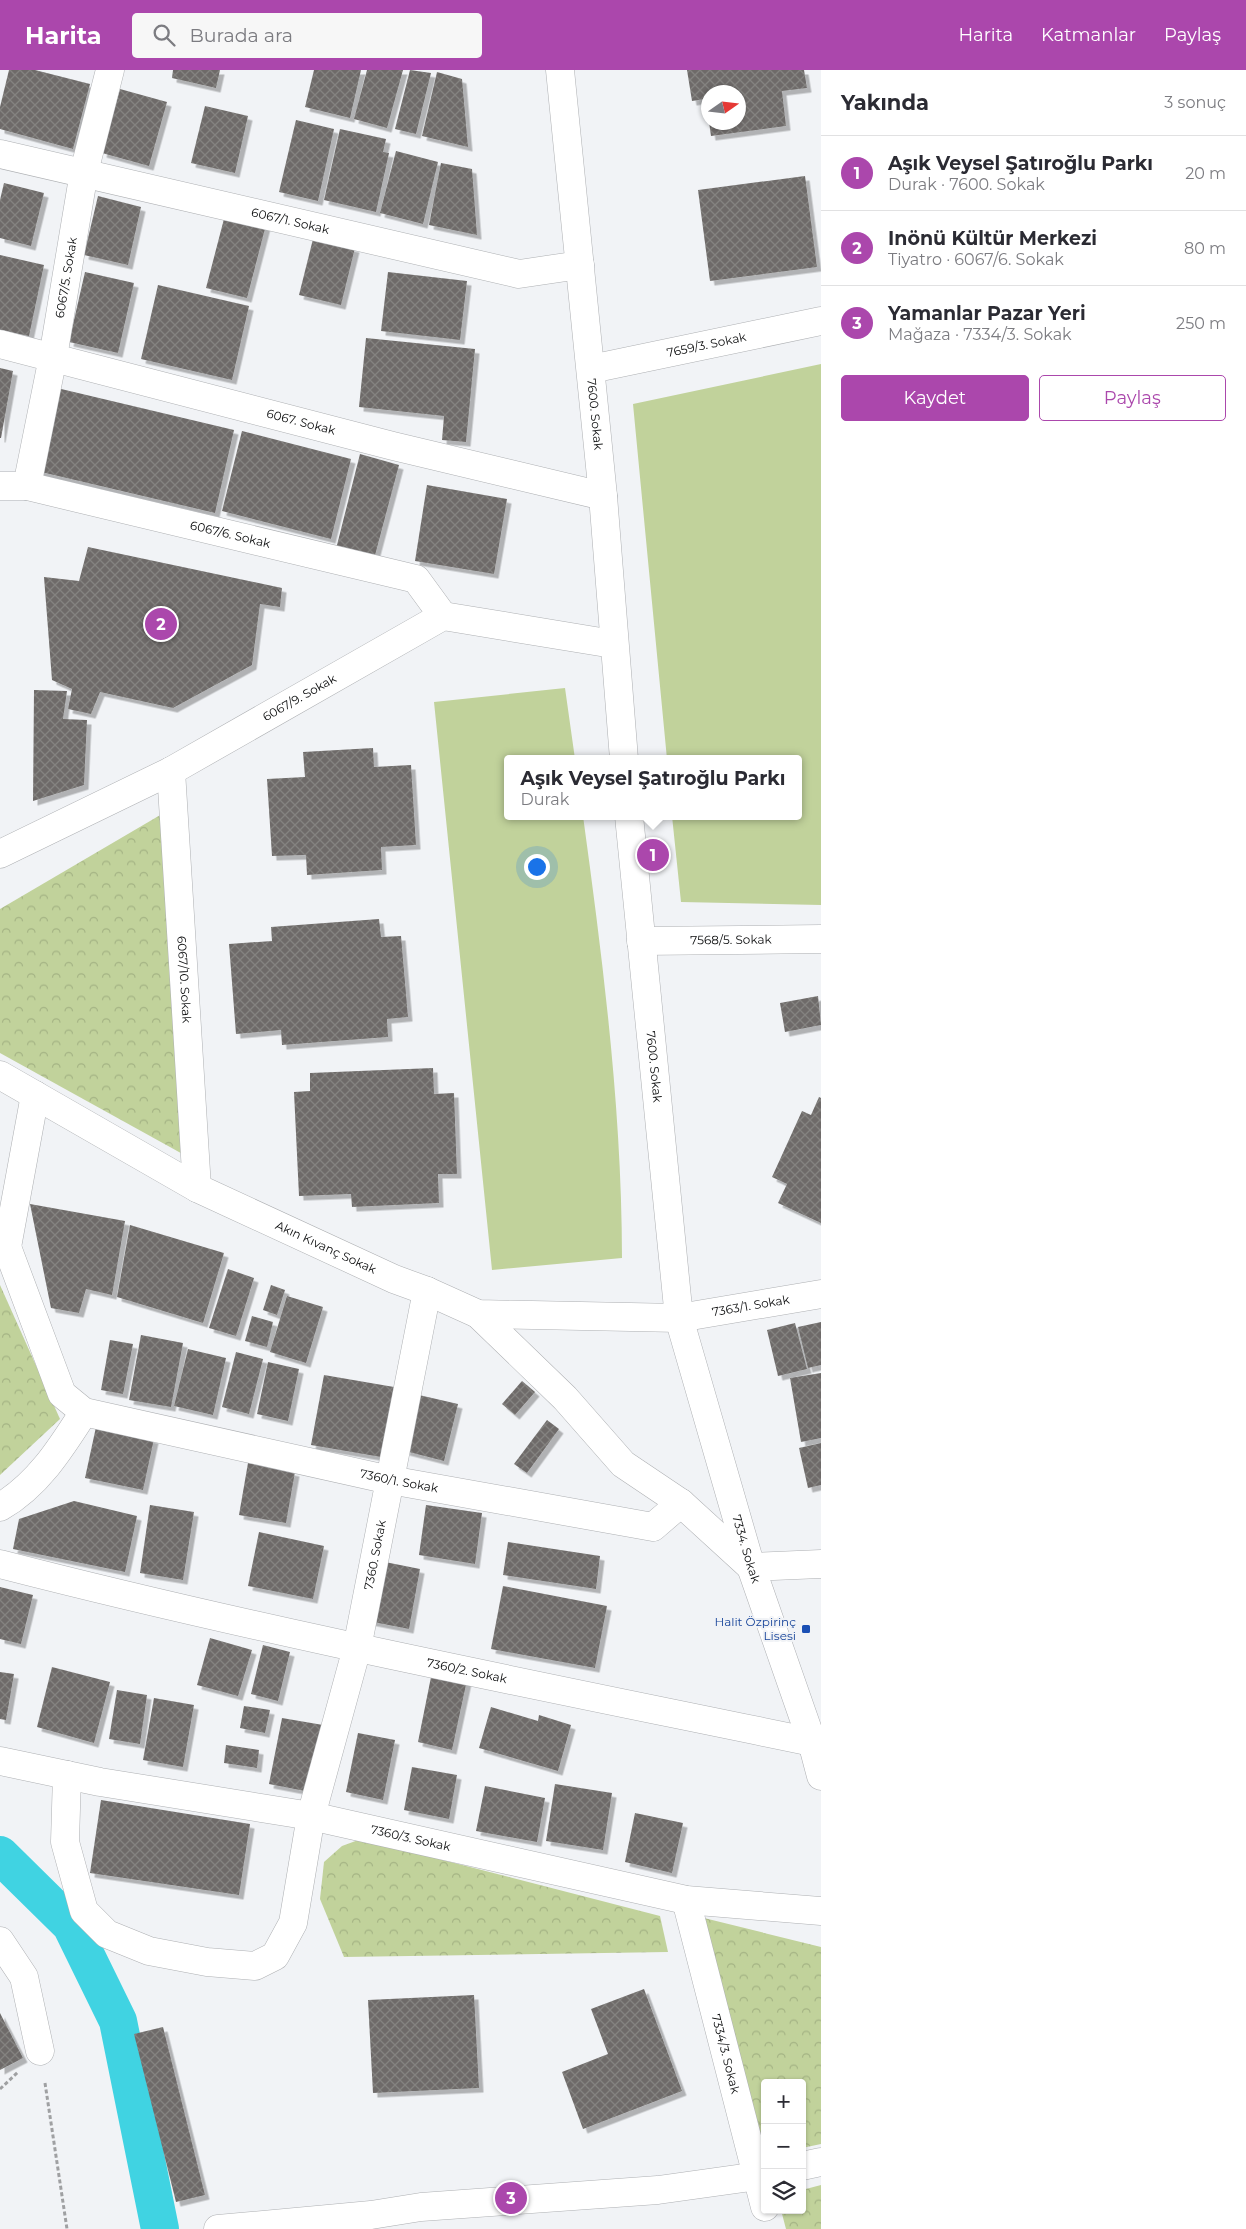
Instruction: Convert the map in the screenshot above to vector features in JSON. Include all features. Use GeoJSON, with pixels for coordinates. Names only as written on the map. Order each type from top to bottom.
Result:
{"type":"FeatureCollection","features":[{"type":"Feature","properties":{"kind":"street","name":"6067/5. Sokak"},"geometry":{"type":"LineString","coordinates":[[27,486],[53,357],[84,172],[110,70]]}},
{"type":"Feature","properties":{"kind":"street","name":"7600. Sokak"},"geometry":{"type":"LineString","coordinates":[[560,70],[603,496],[613,644],[624,755]]}},
{"type":"Feature","properties":{"kind":"street","name":"6067/1. Sokak"},"geometry":{"type":"LineString","coordinates":[[0,154],[519,274],[580,265]]}},
{"type":"Feature","properties":{"kind":"street","name":"7659/3. Sokak"},"geometry":{"type":"LineString","coordinates":[[591,369],[821,320]]}},
{"type":"Feature","properties":{"kind":"street","name":"6067. Sokak"},"geometry":{"type":"LineString","coordinates":[[0,344],[393,446],[603,496]]}},
{"type":"Feature","properties":{"kind":"street","name":"6067/6. Sokak"},"geometry":{"type":"LineString","coordinates":[[0,486],[27,486],[416,579],[443,616]]}},
{"type":"Feature","properties":{"kind":"street"},"geometry":{"type":"LineString","coordinates":[[443,616],[613,644]]}},
{"type":"Feature","properties":{"kind":"street","name":"6067/9. Sokak"},"geometry":{"type":"LineString","coordinates":[[5,845],[171,771],[443,616]]}},
{"type":"Feature","properties":{"kind":"street","name":"6067/10. Sokak"},"geometry":{"type":"LineString","coordinates":[[171,771],[197,1188]]}},
{"type":"Feature","properties":{"kind":"street","name":"7600. Sokak"},"geometry":{"type":"LineString","coordinates":[[629,820],[679,1318]]}},
{"type":"Feature","properties":{"kind":"street","name":"7568/5. Sokak"},"geometry":{"type":"LineString","coordinates":[[641,941],[821,938]]}},
{"type":"Feature","properties":{"kind":"street","name":"Akın Kıvanç Sokak"},"geometry":{"type":"LineString","coordinates":[[0,1075],[197,1188],[394,1280],[427,1291],[478,1314],[679,1318]]}},
{"type":"Feature","properties":{"kind":"street"},"geometry":{"type":"LineString","coordinates":[[0,1507],[18,1496],[55,1456],[84,1412],[62,1394],[3,1250],[35,1095]]}},
{"type":"Feature","properties":{"kind":"street","name":"7360. Sokak"},"geometry":{"type":"LineString","coordinates":[[67,1775],[66,1842],[84,1911],[107,1934],[149,1951],[207,1962],[255,1966],[275,1956],[293,1922],[311,1816],[357,1648],[427,1291]]}},
{"type":"Feature","properties":{"kind":"street","name":"7363/1. Sokak"},"geometry":{"type":"LineString","coordinates":[[679,1318],[821,1294]]}},
{"type":"Feature","properties":{"kind":"street"},"geometry":{"type":"LineString","coordinates":[[478,1314],[565,1398],[623,1464],[681,1503],[751,1567],[821,1564]]}},
{"type":"Feature","properties":{"kind":"street","name":"7334. Sokak"},"geometry":{"type":"LineString","coordinates":[[679,1318],[751,1567],[812,1742],[821,1776]]}},
{"type":"Feature","properties":{"kind":"street","name":"7360/1. Sokak"},"geometry":{"type":"LineString","coordinates":[[84,1412],[390,1480],[653,1528],[681,1503]]}},
{"type":"Feature","properties":{"kind":"street","name":"7360/2. Sokak"},"geometry":{"type":"LineString","coordinates":[[0,1564],[121,1595],[357,1648],[812,1742]]}},
{"type":"Feature","properties":{"kind":"street","name":"7360/3. Sokak"},"geometry":{"type":"LineString","coordinates":[[0,1761],[67,1775],[311,1816],[686,1900],[821,1911]]}},
{"type":"Feature","properties":{"kind":"street","name":"7334/3. Sokak"},"geometry":{"type":"LineString","coordinates":[[686,1900],[761,2176]]}},
{"type":"Feature","properties":{"kind":"street"},"geometry":{"type":"LineString","coordinates":[[0,1941],[24,1977],[40,2051]]}},
{"type":"Feature","properties":{"kind":"street"},"geometry":{"type":"LineString","coordinates":[[806,2165],[821,2162]]}},
{"type":"Feature","properties":{"kind":"street"},"geometry":{"type":"LineString","coordinates":[[218,2229],[372,2216],[421,2206],[658,2190],[761,2176]]}},
{"type":"Feature","properties":{"kind":"street","name":"7334/3. Sokak"},"geometry":{"type":"LineString","coordinates":[[766,2214],[771,2229]]}},
{"type":"Feature","properties":{"kind":"path"},"geometry":{"type":"LineString","coordinates":[[40,2051],[67,2229]]}},
{"type":"Feature","properties":{"kind":"green space"},"geometry":{"type":"Polygon","coordinates":[[[821,364],[821,905],[681,902],[672,820],[802,820],[802,755],[667,755],[633,404],[821,364]]]}},
{"type":"Feature","properties":{"kind":"green space"},"geometry":{"type":"Polygon","coordinates":[[[565,688],[574,755],[504,755],[504,820],[584,820],[598,926],[615,1092],[619,1147],[622,1258],[492,1270],[434,702],[565,688]]]}},
{"type":"Feature","properties":{"kind":"green space"},"geometry":{"type":"Polygon","coordinates":[[[162,814],[188,1157],[0,1053],[0,909],[162,814]]]}},
{"type":"Feature","properties":{"kind":"green space"},"geometry":{"type":"Polygon","coordinates":[[[0,1285],[60,1419],[0,1475],[0,1285]]]}},
{"type":"Feature","properties":{"kind":"green space"},"geometry":{"type":"Polygon","coordinates":[[[361,1839],[660,1916],[668,1952],[344,1957],[320,1899],[324,1862],[342,1846],[361,1839]]]}},
{"type":"Feature","properties":{"kind":"green space"},"geometry":{"type":"Polygon","coordinates":[[[704,1918],[821,1947],[821,2144],[806,2147],[806,2079],[761,2079],[761,2136],[704,1918]]]}},
{"type":"Feature","properties":{"kind":"green space"},"geometry":{"type":"Polygon","coordinates":[[[821,2185],[821,2229],[786,2229],[782,2214],[806,2214],[806,2189],[821,2185]]]}},
{"type":"Feature","properties":{"kind":"building"},"geometry":{"type":"Polygon","coordinates":[[[9,70],[35,70],[90,84],[73,149],[0,129],[0,107],[9,70]]]}},
{"type":"Feature","properties":{"kind":"building"},"geometry":{"type":"Polygon","coordinates":[[[173,70],[220,70],[216,88],[172,78],[173,70]]]}},
{"type":"Feature","properties":{"kind":"building"},"geometry":{"type":"Polygon","coordinates":[[[314,70],[361,70],[350,118],[305,107],[314,70]]]}},
{"type":"Feature","properties":{"kind":"building"},"geometry":{"type":"Polygon","coordinates":[[[367,70],[403,70],[387,128],[354,119],[367,70]]]}},
{"type":"Feature","properties":{"kind":"building"},"geometry":{"type":"Polygon","coordinates":[[[410,70],[431,73],[416,134],[395,129],[410,70]]]}},
{"type":"Feature","properties":{"kind":"building"},"geometry":{"type":"Polygon","coordinates":[[[687,70],[804,70],[807,88],[782,91],[786,126],[711,136],[710,130],[746,130],[746,85],[701,85],[701,100],[692,101],[687,70]]]}},
{"type":"Feature","properties":{"kind":"building"},"geometry":{"type":"Polygon","coordinates":[[[437,72],[462,79],[468,147],[422,136],[437,72]]]}},
{"type":"Feature","properties":{"kind":"building"},"geometry":{"type":"Polygon","coordinates":[[[120,89],[167,102],[149,166],[102,153],[120,89]]]}},
{"type":"Feature","properties":{"kind":"building"},"geometry":{"type":"Polygon","coordinates":[[[205,106],[248,116],[235,173],[191,163],[205,106]]]}},
{"type":"Feature","properties":{"kind":"building"},"geometry":{"type":"Polygon","coordinates":[[[296,120],[334,129],[318,201],[279,192],[296,120]]]}},
{"type":"Feature","properties":{"kind":"building"},"geometry":{"type":"Polygon","coordinates":[[[340,129],[386,139],[383,152],[389,153],[376,212],[324,200],[340,129]]]}},
{"type":"Feature","properties":{"kind":"building"},"geometry":{"type":"Polygon","coordinates":[[[396,151],[438,162],[423,224],[380,213],[396,151]]]}},
{"type":"Feature","properties":{"kind":"building"},"geometry":{"type":"Polygon","coordinates":[[[441,163],[472,169],[477,235],[429,225],[441,163]]]}},
{"type":"Feature","properties":{"kind":"building"},"geometry":{"type":"Polygon","coordinates":[[[805,176],[817,267],[710,281],[698,190],[805,176]]]}},
{"type":"Feature","properties":{"kind":"building"},"geometry":{"type":"Polygon","coordinates":[[[4,183],[44,193],[31,246],[0,238],[0,200],[4,183]]]}},
{"type":"Feature","properties":{"kind":"building"},"geometry":{"type":"Polygon","coordinates":[[[98,196],[141,207],[128,265],[84,255],[98,196]]]}},
{"type":"Feature","properties":{"kind":"building"},"geometry":{"type":"Polygon","coordinates":[[[225,215],[266,225],[247,298],[206,288],[225,215]]]}},
{"type":"Feature","properties":{"kind":"building"},"geometry":{"type":"Polygon","coordinates":[[[313,239],[355,248],[341,305],[299,295],[313,239]]]}},
{"type":"Feature","properties":{"kind":"building"},"geometry":{"type":"Polygon","coordinates":[[[0,255],[44,265],[29,336],[0,330],[0,255]]]}},
{"type":"Feature","properties":{"kind":"building"},"geometry":{"type":"Polygon","coordinates":[[[85,272],[134,283],[118,353],[69,342],[85,272]]]}},
{"type":"Feature","properties":{"kind":"building"},"geometry":{"type":"Polygon","coordinates":[[[388,272],[467,281],[460,340],[381,331],[388,272]]]}},
{"type":"Feature","properties":{"kind":"building"},"geometry":{"type":"Polygon","coordinates":[[[158,285],[249,306],[232,380],[141,359],[158,285]]]}},
{"type":"Feature","properties":{"kind":"building"},"geometry":{"type":"Polygon","coordinates":[[[366,338],[475,349],[466,442],[442,440],[444,416],[359,407],[366,338]]]}},
{"type":"Feature","properties":{"kind":"building"},"geometry":{"type":"Polygon","coordinates":[[[0,368],[13,371],[1,438],[0,438],[0,368]]]}},
{"type":"Feature","properties":{"kind":"building"},"geometry":{"type":"Polygon","coordinates":[[[57,388],[234,430],[215,513],[37,471],[57,388]]]}},
{"type":"Feature","properties":{"kind":"building"},"geometry":{"type":"Polygon","coordinates":[[[242,431],[351,459],[331,539],[222,511],[242,431]]]}},
{"type":"Feature","properties":{"kind":"building"},"geometry":{"type":"Polygon","coordinates":[[[360,454],[399,465],[374,559],[336,549],[360,454]]]}},
{"type":"Feature","properties":{"kind":"building"},"geometry":{"type":"Polygon","coordinates":[[[427,485],[507,499],[494,574],[415,561],[427,485]]]}},
{"type":"Feature","properties":{"kind":"building"},"geometry":{"type":"Polygon","coordinates":[[[88,547],[282,588],[280,607],[260,604],[252,665],[173,708],[100,692],[91,714],[68,709],[72,689],[52,680],[44,577],[79,581],[88,547]]]}},
{"type":"Feature","properties":{"kind":"building"},"geometry":{"type":"Polygon","coordinates":[[[34,690],[67,691],[63,719],[87,720],[84,785],[33,801],[34,690]]]}},
{"type":"Feature","properties":{"kind":"building"},"geometry":{"type":"Polygon","coordinates":[[[373,748],[374,767],[411,765],[416,845],[381,847],[382,870],[307,875],[306,855],[272,856],[267,779],[305,777],[303,752],[373,748]]]}},
{"type":"Feature","properties":{"kind":"building"},"geometry":{"type":"Polygon","coordinates":[[[379,919],[381,937],[401,936],[408,1017],[387,1019],[388,1037],[282,1045],[281,1030],[236,1034],[229,944],[272,941],[271,927],[379,919]]]}},
{"type":"Feature","properties":{"kind":"building"},"geometry":{"type":"Polygon","coordinates":[[[818,996],[821,1025],[785,1032],[780,1003],[818,996]]]}},
{"type":"Feature","properties":{"kind":"building"},"geometry":{"type":"Polygon","coordinates":[[[433,1068],[434,1094],[454,1093],[457,1174],[438,1174],[439,1203],[352,1207],[351,1194],[299,1196],[294,1092],[310,1091],[310,1073],[433,1068]]]}},
{"type":"Feature","properties":{"kind":"building"},"geometry":{"type":"Polygon","coordinates":[[[819,1097],[821,1098],[821,1223],[778,1203],[787,1184],[772,1177],[802,1111],[811,1115],[819,1097]]]}},
{"type":"Feature","properties":{"kind":"building"},"geometry":{"type":"Polygon","coordinates":[[[30,1204],[125,1221],[112,1295],[86,1289],[79,1313],[51,1308],[30,1204]]]}},
{"type":"Feature","properties":{"kind":"building"},"geometry":{"type":"Polygon","coordinates":[[[130,1225],[224,1253],[203,1323],[117,1297],[130,1225]]]}},
{"type":"Feature","properties":{"kind":"building"},"geometry":{"type":"Polygon","coordinates":[[[228,1269],[254,1278],[236,1336],[209,1328],[228,1269]]]}},
{"type":"Feature","properties":{"kind":"building"},"geometry":{"type":"Polygon","coordinates":[[[271,1285],[285,1290],[277,1315],[263,1310],[271,1285]]]}},
{"type":"Feature","properties":{"kind":"building"},"geometry":{"type":"Polygon","coordinates":[[[287,1296],[323,1307],[306,1363],[270,1352],[287,1296]]]}},
{"type":"Feature","properties":{"kind":"building"},"geometry":{"type":"Polygon","coordinates":[[[252,1316],[273,1322],[267,1347],[245,1341],[252,1316]]]}},
{"type":"Feature","properties":{"kind":"building"},"geometry":{"type":"Polygon","coordinates":[[[821,1322],[821,1365],[808,1368],[798,1327],[821,1322]]]}},
{"type":"Feature","properties":{"kind":"building"},"geometry":{"type":"Polygon","coordinates":[[[795,1323],[807,1369],[778,1376],[767,1330],[795,1323]]]}},
{"type":"Feature","properties":{"kind":"building"},"geometry":{"type":"Polygon","coordinates":[[[141,1335],[183,1343],[171,1407],[129,1400],[141,1335]]]}},
{"type":"Feature","properties":{"kind":"building"},"geometry":{"type":"Polygon","coordinates":[[[110,1340],[133,1344],[123,1394],[101,1390],[110,1340]]]}},
{"type":"Feature","properties":{"kind":"building"},"geometry":{"type":"Polygon","coordinates":[[[188,1349],[226,1358],[213,1415],[174,1406],[188,1349]]]}},
{"type":"Feature","properties":{"kind":"building"},"geometry":{"type":"Polygon","coordinates":[[[236,1352],[263,1359],[249,1414],[222,1407],[236,1352]]]}},
{"type":"Feature","properties":{"kind":"building"},"geometry":{"type":"Polygon","coordinates":[[[268,1362],[299,1369],[288,1421],[257,1414],[268,1362]]]}},
{"type":"Feature","properties":{"kind":"building"},"geometry":{"type":"Polygon","coordinates":[[[821,1373],[821,1438],[801,1442],[790,1378],[821,1373]]]}},
{"type":"Feature","properties":{"kind":"building"},"geometry":{"type":"Polygon","coordinates":[[[324,1375],[394,1387],[381,1457],[311,1445],[324,1375]]]}},
{"type":"Feature","properties":{"kind":"building"},"geometry":{"type":"Polygon","coordinates":[[[522,1381],[535,1392],[515,1415],[502,1404],[522,1381]]]}},
{"type":"Feature","properties":{"kind":"building"},"geometry":{"type":"Polygon","coordinates":[[[419,1395],[458,1404],[444,1461],[405,1451],[419,1395]]]}},
{"type":"Feature","properties":{"kind":"building"},"geometry":{"type":"Polygon","coordinates":[[[547,1420],[559,1429],[527,1473],[514,1464],[547,1420]]]}},
{"type":"Feature","properties":{"kind":"building"},"geometry":{"type":"Polygon","coordinates":[[[96,1427],[154,1439],[143,1490],[85,1478],[96,1427]]]}},
{"type":"Feature","properties":{"kind":"building"},"geometry":{"type":"Polygon","coordinates":[[[821,1443],[821,1485],[808,1488],[799,1448],[821,1443]]]}},
{"type":"Feature","properties":{"kind":"building"},"geometry":{"type":"Polygon","coordinates":[[[248,1463],[295,1472],[286,1523],[239,1515],[248,1463]]]}},
{"type":"Feature","properties":{"kind":"building"},"geometry":{"type":"Polygon","coordinates":[[[74,1501],[137,1516],[125,1572],[13,1549],[19,1519],[74,1501]]]}},
{"type":"Feature","properties":{"kind":"building"},"geometry":{"type":"Polygon","coordinates":[[[150,1505],[194,1512],[183,1580],[140,1573],[150,1505]]]}},
{"type":"Feature","properties":{"kind":"building"},"geometry":{"type":"Polygon","coordinates":[[[426,1505],[482,1513],[475,1564],[419,1555],[426,1505]]]}},
{"type":"Feature","properties":{"kind":"building"},"geometry":{"type":"Polygon","coordinates":[[[259,1532],[324,1546],[313,1599],[248,1586],[259,1532]]]}},
{"type":"Feature","properties":{"kind":"building"},"geometry":{"type":"Polygon","coordinates":[[[508,1542],[600,1556],[596,1589],[503,1575],[508,1542]]]}},
{"type":"Feature","properties":{"kind":"building"},"geometry":{"type":"Polygon","coordinates":[[[380,1561],[420,1569],[409,1629],[368,1621],[380,1561]]]}},
{"type":"Feature","properties":{"kind":"building"},"geometry":{"type":"Polygon","coordinates":[[[503,1586],[607,1606],[595,1668],[491,1649],[503,1586]]]}},
{"type":"Feature","properties":{"kind":"building"},"geometry":{"type":"Polygon","coordinates":[[[0,1587],[33,1595],[21,1644],[0,1639],[0,1587]]]}},
{"type":"Feature","properties":{"kind":"building"},"geometry":{"type":"Polygon","coordinates":[[[210,1638],[252,1650],[238,1696],[197,1685],[210,1638]]]}},
{"type":"Feature","properties":{"kind":"building"},"geometry":{"type":"Polygon","coordinates":[[[263,1645],[290,1652],[278,1701],[251,1694],[263,1645]]]}},
{"type":"Feature","properties":{"kind":"building"},"geometry":{"type":"Polygon","coordinates":[[[52,1667],[110,1682],[94,1743],[37,1727],[52,1667]]]}},
{"type":"Feature","properties":{"kind":"building"},"geometry":{"type":"Polygon","coordinates":[[[0,1672],[14,1674],[6,1720],[0,1719],[0,1672]]]}},
{"type":"Feature","properties":{"kind":"building"},"geometry":{"type":"Polygon","coordinates":[[[432,1672],[467,1680],[452,1750],[418,1742],[432,1672]]]}},
{"type":"Feature","properties":{"kind":"building"},"geometry":{"type":"Polygon","coordinates":[[[117,1690],[147,1695],[140,1744],[109,1739],[117,1690]]]}},
{"type":"Feature","properties":{"kind":"building"},"geometry":{"type":"Polygon","coordinates":[[[154,1698],[194,1705],[183,1767],[143,1760],[154,1698]]]}},
{"type":"Feature","properties":{"kind":"building"},"geometry":{"type":"Polygon","coordinates":[[[244,1706],[270,1710],[265,1733],[240,1728],[244,1706]]]}},
{"type":"Feature","properties":{"kind":"building"},"geometry":{"type":"Polygon","coordinates":[[[491,1707],[538,1721],[539,1715],[571,1725],[558,1771],[479,1748],[491,1707]]]}},
{"type":"Feature","properties":{"kind":"building"},"geometry":{"type":"Polygon","coordinates":[[[282,1718],[323,1725],[310,1792],[269,1784],[282,1718]]]}},
{"type":"Feature","properties":{"kind":"building"},"geometry":{"type":"Polygon","coordinates":[[[358,1733],[395,1740],[383,1800],[346,1792],[358,1733]]]}},
{"type":"Feature","properties":{"kind":"building"},"geometry":{"type":"Polygon","coordinates":[[[226,1745],[259,1750],[257,1768],[224,1763],[226,1745]]]}},
{"type":"Feature","properties":{"kind":"building"},"geometry":{"type":"Polygon","coordinates":[[[412,1767],[457,1775],[449,1819],[404,1810],[412,1767]]]}},
{"type":"Feature","properties":{"kind":"building"},"geometry":{"type":"Polygon","coordinates":[[[555,1784],[612,1793],[603,1850],[546,1841],[555,1784]]]}},
{"type":"Feature","properties":{"kind":"building"},"geometry":{"type":"Polygon","coordinates":[[[485,1786],[545,1798],[537,1842],[476,1831],[485,1786]]]}},
{"type":"Feature","properties":{"kind":"building"},"geometry":{"type":"Polygon","coordinates":[[[101,1800],[250,1824],[239,1895],[90,1873],[101,1800]]]}},
{"type":"Feature","properties":{"kind":"building"},"geometry":{"type":"Polygon","coordinates":[[[635,1813],[683,1823],[672,1873],[625,1862],[635,1813]]]}},
{"type":"Feature","properties":{"kind":"building"},"geometry":{"type":"Polygon","coordinates":[[[644,1989],[682,2091],[583,2129],[562,2072],[608,2054],[591,2009],[644,1989]]]}},
{"type":"Feature","properties":{"kind":"building"},"geometry":{"type":"Polygon","coordinates":[[[474,1995],[479,2088],[373,2093],[368,2000],[474,1995]]]}},
{"type":"Feature","properties":{"kind":"building"},"geometry":{"type":"Polygon","coordinates":[[[0,2013],[23,2058],[0,2070],[0,2013]]]}},
{"type":"Feature","properties":{"kind":"building"},"geometry":{"type":"Polygon","coordinates":[[[163,2027],[205,2195],[176,2202],[134,2034],[163,2027]]]}},
{"type":"Feature","properties":{"kind":"waterway"},"geometry":{"type":"LineString","coordinates":[[0,1855],[71,1925],[118,2021],[160,2229]]}},
{"type":"Feature","properties":{"kind":"place","name":"Inönü Kültür Merkezi"},"geometry":{"type":"Point","coordinates":[161,624]}},
{"type":"Feature","properties":{"kind":"place","name":"Aşık Veysel Şatıroğlu Parkı"},"geometry":{"type":"Point","coordinates":[653,855]}},
{"type":"Feature","properties":{"kind":"place","name":"Halit Özpirinç Lisesi"},"geometry":{"type":"Point","coordinates":[806,1629]}},
{"type":"Feature","properties":{"kind":"place","name":"Yamanlar Pazar Yeri"},"geometry":{"type":"Point","coordinates":[511,2198]}}]}
